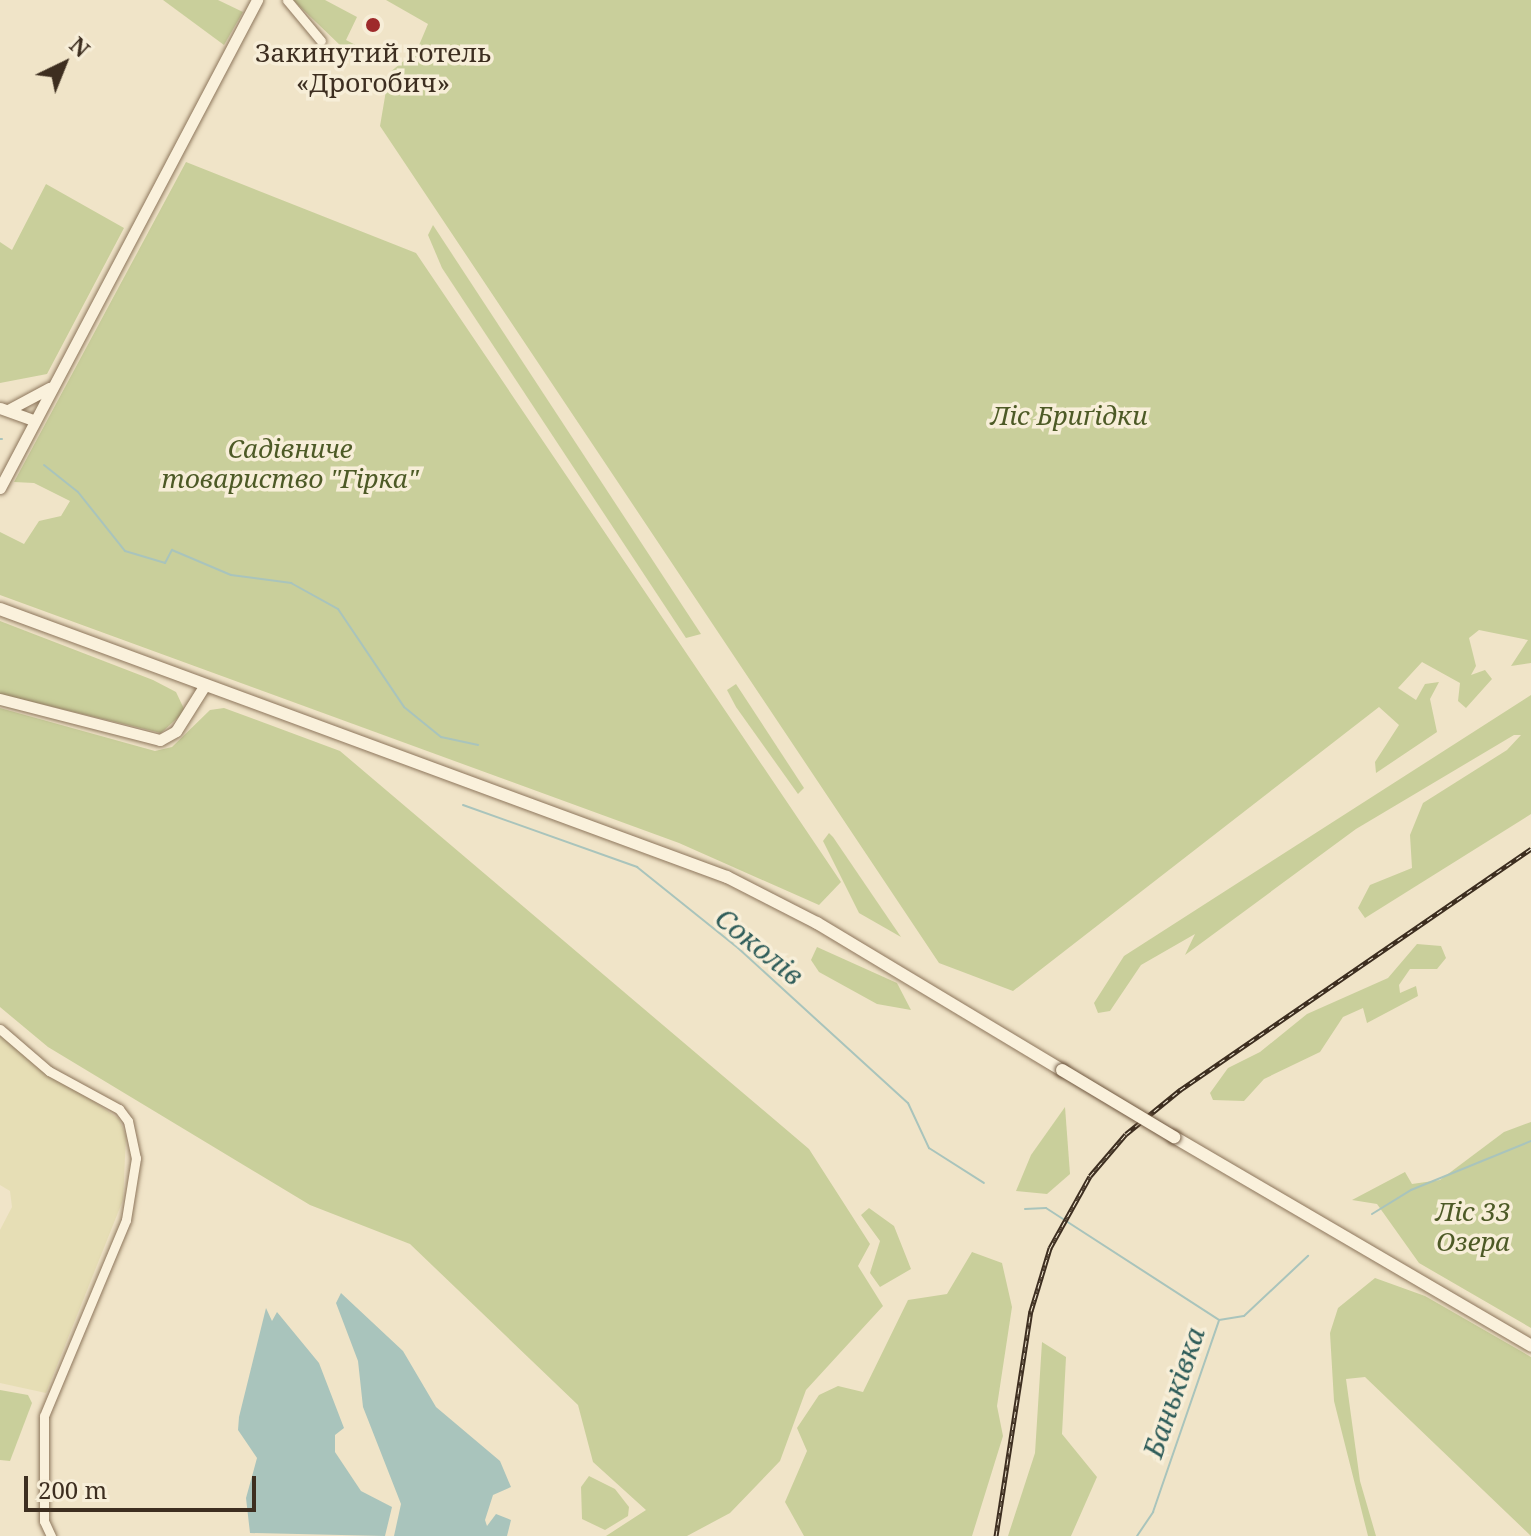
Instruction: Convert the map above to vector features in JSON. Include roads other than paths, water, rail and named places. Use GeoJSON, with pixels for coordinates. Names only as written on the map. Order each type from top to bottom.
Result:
{"type":"FeatureCollection","features":[{"type":"Feature","properties":{"kind":"main road"},"geometry":{"type":"LineString","coordinates":[[0,609],[727,877],[817,923],[1531,1346]]}},
{"type":"Feature","properties":{"kind":"street"},"geometry":{"type":"LineString","coordinates":[[0,488],[257,0]]}},
{"type":"Feature","properties":{"kind":"street"},"geometry":{"type":"LineString","coordinates":[[287,0],[321,41]]}},
{"type":"Feature","properties":{"kind":"street"},"geometry":{"type":"LineString","coordinates":[[4,409],[29,404],[55,381]]}},
{"type":"Feature","properties":{"kind":"street"},"geometry":{"type":"LineString","coordinates":[[4,409],[35,421]]}},
{"type":"Feature","properties":{"kind":"street"},"geometry":{"type":"LineString","coordinates":[[0,699],[160,740],[176,731],[205,685]]}},
{"type":"Feature","properties":{"kind":"street"},"geometry":{"type":"LineString","coordinates":[[0,1029],[49,1071],[119,1109],[128,1121],[136,1158],[126,1220],[44,1416],[49,1536]]}},
{"type":"Feature","properties":{"kind":"water"},"geometry":{"type":"Polygon","coordinates":[[[341,1293],[403,1351],[436,1407],[500,1461],[511,1487],[493,1495],[485,1520],[487,1526],[496,1514],[511,1520],[507,1536],[394,1536],[401,1504],[363,1407],[358,1361],[336,1303],[341,1293]]]}},
{"type":"Feature","properties":{"kind":"water"},"geometry":{"type":"Polygon","coordinates":[[[266,1308],[272,1321],[277,1312],[319,1363],[344,1428],[335,1435],[335,1452],[361,1491],[392,1507],[385,1536],[250,1533],[246,1498],[257,1458],[238,1430],[266,1308]]]}},
{"type":"Feature","properties":{"kind":"waterway","name":"Соколів"},"geometry":{"type":"LineString","coordinates":[[44,465],[78,492],[125,551],[165,563],[172,550],[231,575],[291,583],[338,609],[404,707],[441,737],[478,745]]}},
{"type":"Feature","properties":{"kind":"waterway","name":"Соколів"},"geometry":{"type":"LineString","coordinates":[[463,805],[637,867],[738,948],[908,1103],[929,1148],[984,1183]]}},
{"type":"Feature","properties":{"kind":"waterway","name":"Баньківка"},"geometry":{"type":"LineString","coordinates":[[1372,1214],[1411,1190],[1531,1141]]}},
{"type":"Feature","properties":{"kind":"waterway","name":"Соколів"},"geometry":{"type":"LineString","coordinates":[[1025,1209],[1046,1208],[1219,1320]]}},
{"type":"Feature","properties":{"kind":"waterway","name":"Баньківка"},"geometry":{"type":"LineString","coordinates":[[1137,1536],[1153,1512],[1219,1320],[1244,1316],[1308,1256]]}},
{"type":"Feature","properties":{"kind":"railway"},"geometry":{"type":"LineString","coordinates":[[996,1536],[1031,1311],[1050,1248],[1090,1176],[1126,1134],[1180,1090],[1531,849]]}},
{"type":"Feature","properties":{"kind":"place","name":"Закинутий готель «Дрогобич»"},"geometry":{"type":"Point","coordinates":[373,25]}},
{"type":"Feature","properties":{"kind":"park label","name":"Ліс Бриґідки"},"geometry":{"type":"Point","coordinates":[1069,416]}},
{"type":"Feature","properties":{"kind":"park label","name":"Садівниче товариство \"Гірка\""},"geometry":{"type":"Point","coordinates":[290,464]}},
{"type":"Feature","properties":{"kind":"park label","name":"Ліс 33 Озера"},"geometry":{"type":"Point","coordinates":[1473,1227]}}]}
